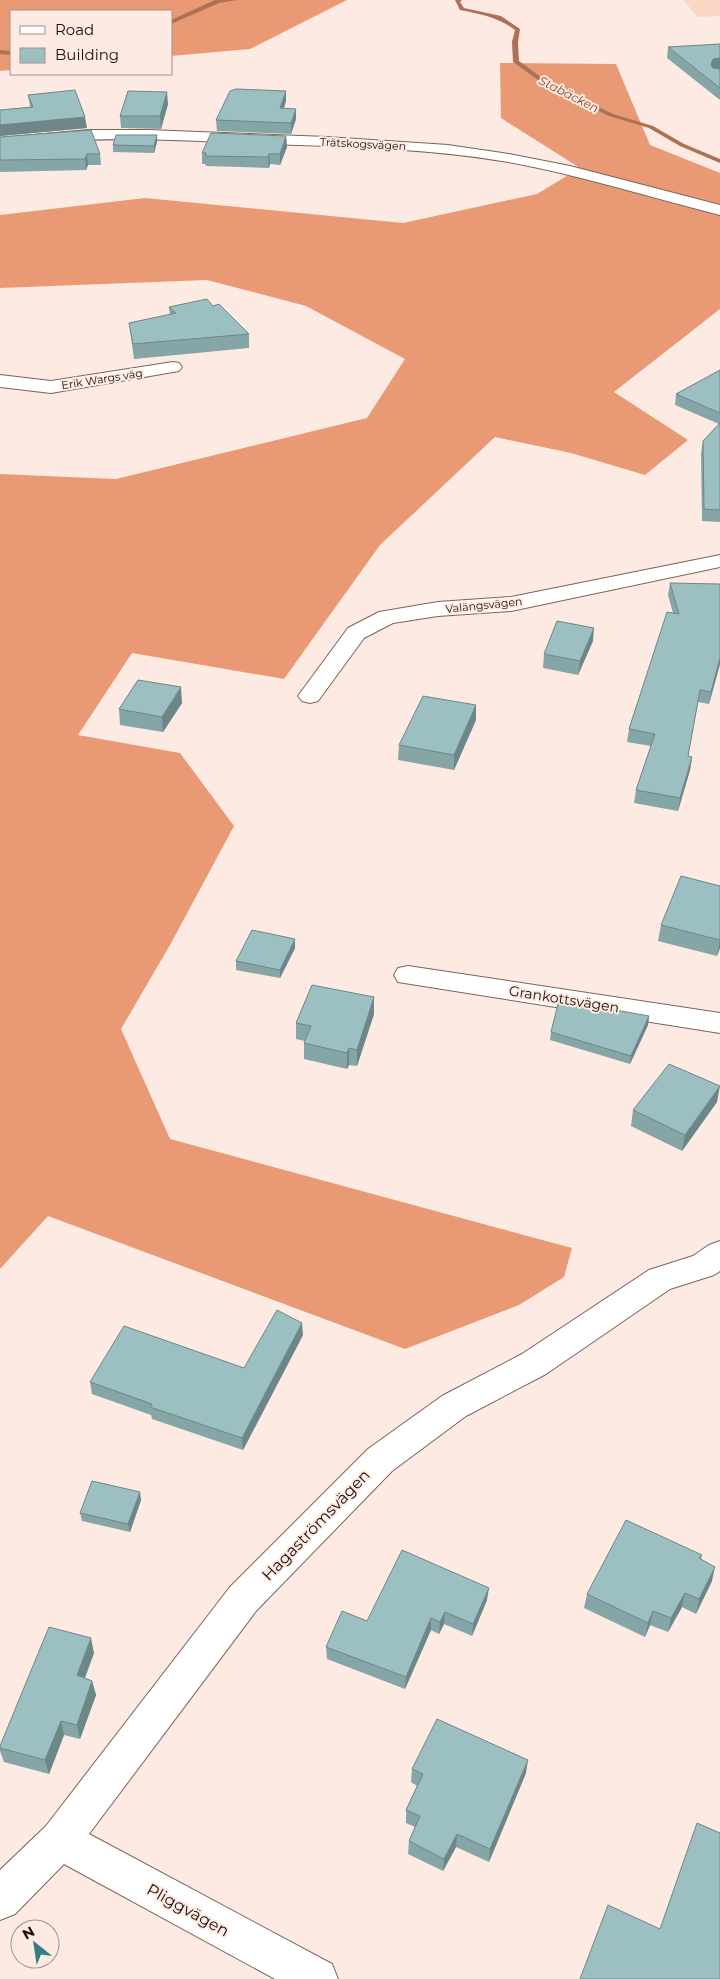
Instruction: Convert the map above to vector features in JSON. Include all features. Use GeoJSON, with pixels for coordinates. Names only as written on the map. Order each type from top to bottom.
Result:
{"type":"FeatureCollection","features":[{"type":"Feature","properties":{"kind":"street","name":"Trätskogsvägen"},"geometry":{"type":"LineString","coordinates":[[0,142],[90,135],[162,135],[368,143],[436,148],[508,158],[573,172],[720,210]]}},
{"type":"Feature","properties":{"kind":"street","name":"Erik Wargs väg"},"geometry":{"type":"LineString","coordinates":[[0,381],[51,387],[174,367]]}},
{"type":"Feature","properties":{"kind":"street","name":"Valängsvägen"},"geometry":{"type":"LineString","coordinates":[[310,696],[356,633],[387,617],[438,609],[510,604],[720,561]]}},
{"type":"Feature","properties":{"kind":"street","name":"Grankottsvägen"},"geometry":{"type":"LineString","coordinates":[[408,975],[720,1023]]}},
{"type":"Feature","properties":{"kind":"street","name":"Hagaströmsvägen"},"geometry":{"type":"LineString","coordinates":[[0,1899],[60,1840],[243,1599],[380,1460],[454,1406],[534,1364],[660,1279],[703,1266],[720,1254]]}},
{"type":"Feature","properties":{"kind":"street","name":"Pliggvägen"},"geometry":{"type":"LineString","coordinates":[[60,1840],[312,1977]]}},
{"type":"Feature","properties":{"kind":"shaded area"},"geometry":{"type":"Polygon","coordinates":[[[0,0],[347,0],[250,49],[172,56],[172,10],[10,10],[10,70],[0,71],[0,0]]]}},
{"type":"Feature","properties":{"kind":"shaded area"},"geometry":{"type":"Polygon","coordinates":[[[683,0],[720,0],[720,16],[698,17],[683,0]]]}},
{"type":"Feature","properties":{"kind":"shaded area"},"geometry":{"type":"Polygon","coordinates":[[[500,63],[616,64],[650,145],[720,173],[720,309],[614,392],[688,440],[645,475],[571,453],[495,437],[380,545],[284,679],[132,653],[78,735],[180,753],[234,826],[170,945],[121,1029],[170,1139],[572,1248],[564,1277],[519,1305],[405,1349],[48,1216],[0,1269],[0,474],[116,479],[367,418],[405,359],[306,306],[207,280],[0,288],[0,215],[145,198],[403,223],[537,194],[580,168],[501,118],[500,63]]]}},
{"type":"Feature","properties":{"kind":"building"},"geometry":{"type":"Polygon","coordinates":[[[720,44],[720,58],[713,59],[711,65],[713,68],[720,69],[720,88],[668,47],[720,44]]]}},
{"type":"Feature","properties":{"kind":"building"},"geometry":{"type":"Polygon","coordinates":[[[236,89],[286,91],[280,108],[296,109],[291,123],[216,120],[230,91],[236,89]]]}},
{"type":"Feature","properties":{"kind":"building"},"geometry":{"type":"Polygon","coordinates":[[[75,90],[85,117],[0,125],[0,110],[33,107],[28,95],[75,90]]]}},
{"type":"Feature","properties":{"kind":"building"},"geometry":{"type":"Polygon","coordinates":[[[128,91],[167,92],[160,116],[120,116],[128,91]]]}},
{"type":"Feature","properties":{"kind":"building"},"geometry":{"type":"Polygon","coordinates":[[[91,130],[100,154],[87,154],[85,159],[0,160],[0,137],[91,130]]]}},
{"type":"Feature","properties":{"kind":"building"},"geometry":{"type":"Polygon","coordinates":[[[211,133],[286,136],[280,154],[269,154],[268,157],[205,156],[206,153],[202,153],[211,133]]]}},
{"type":"Feature","properties":{"kind":"building"},"geometry":{"type":"Polygon","coordinates":[[[116,135],[157,135],[154,146],[113,145],[116,135]]]}},
{"type":"Feature","properties":{"kind":"building"},"geometry":{"type":"Polygon","coordinates":[[[207,299],[213,306],[219,304],[249,334],[133,344],[129,323],[176,313],[169,307],[207,299]]]}},
{"type":"Feature","properties":{"kind":"building"},"geometry":{"type":"Polygon","coordinates":[[[720,370],[720,413],[676,394],[720,370]]]}},
{"type":"Feature","properties":{"kind":"building"},"geometry":{"type":"Polygon","coordinates":[[[720,423],[720,510],[704,509],[703,441],[720,423]]]}},
{"type":"Feature","properties":{"kind":"building"},"geometry":{"type":"Polygon","coordinates":[[[670,583],[720,584],[720,658],[711,692],[700,690],[688,756],[692,757],[680,798],[636,790],[655,734],[629,729],[667,612],[679,614],[670,583]]]}},
{"type":"Feature","properties":{"kind":"building"},"geometry":{"type":"Polygon","coordinates":[[[557,621],[594,628],[580,661],[544,654],[557,621]]]}},
{"type":"Feature","properties":{"kind":"building"},"geometry":{"type":"Polygon","coordinates":[[[138,680],[181,687],[162,717],[119,709],[138,680]]]}},
{"type":"Feature","properties":{"kind":"building"},"geometry":{"type":"Polygon","coordinates":[[[423,696],[476,705],[454,755],[399,745],[423,696]]]}},
{"type":"Feature","properties":{"kind":"building"},"geometry":{"type":"Polygon","coordinates":[[[681,876],[720,886],[720,940],[661,925],[681,876]]]}},
{"type":"Feature","properties":{"kind":"building"},"geometry":{"type":"Polygon","coordinates":[[[252,930],[295,939],[280,970],[236,961],[252,930]]]}},
{"type":"Feature","properties":{"kind":"building"},"geometry":{"type":"Polygon","coordinates":[[[312,985],[374,997],[357,1050],[349,1048],[347,1053],[304,1043],[311,1026],[296,1023],[312,985]]]}},
{"type":"Feature","properties":{"kind":"building"},"geometry":{"type":"Polygon","coordinates":[[[559,1000],[649,1016],[631,1056],[551,1032],[559,1000]]]}},
{"type":"Feature","properties":{"kind":"building"},"geometry":{"type":"Polygon","coordinates":[[[669,1064],[720,1086],[685,1135],[633,1110],[669,1064]]]}},
{"type":"Feature","properties":{"kind":"building"},"geometry":{"type":"Polygon","coordinates":[[[277,1310],[302,1323],[242,1438],[150,1407],[152,1404],[90,1382],[124,1326],[244,1368],[277,1310]]]}},
{"type":"Feature","properties":{"kind":"building"},"geometry":{"type":"Polygon","coordinates":[[[92,1481],[140,1492],[128,1524],[80,1513],[92,1481]]]}},
{"type":"Feature","properties":{"kind":"building"},"geometry":{"type":"Polygon","coordinates":[[[626,1520],[702,1555],[699,1558],[715,1567],[699,1599],[685,1593],[671,1618],[653,1611],[648,1623],[587,1594],[626,1520]]]}},
{"type":"Feature","properties":{"kind":"building"},"geometry":{"type":"Polygon","coordinates":[[[402,1550],[489,1588],[473,1624],[445,1612],[440,1622],[431,1618],[406,1677],[326,1647],[342,1611],[367,1621],[402,1550]]]}},
{"type":"Feature","properties":{"kind":"building"},"geometry":{"type":"Polygon","coordinates":[[[49,1627],[91,1638],[77,1675],[92,1681],[77,1725],[61,1721],[45,1760],[0,1748],[0,1746],[49,1627]]]}},
{"type":"Feature","properties":{"kind":"building"},"geometry":{"type":"Polygon","coordinates":[[[437,1719],[528,1760],[490,1849],[457,1834],[444,1859],[409,1841],[420,1816],[406,1810],[423,1774],[412,1769],[437,1719]]]}},
{"type":"Feature","properties":{"kind":"building"},"geometry":{"type":"Polygon","coordinates":[[[697,1823],[720,1833],[720,1979],[580,1979],[608,1905],[660,1929],[697,1823]]]}},
{"type":"Feature","properties":{"kind":"waterway","name":"Stabäcken"},"geometry":{"type":"LineString","coordinates":[[172,22],[218,1],[234,0]]}},
{"type":"Feature","properties":{"kind":"waterway","name":"Stabäcken"},"geometry":{"type":"LineString","coordinates":[[459,0],[457,1],[462,9],[492,15],[506,21],[518,30],[515,42],[516,62],[547,84],[611,115],[651,127],[682,145],[720,161]]}},
{"type":"Feature","properties":{"kind":"waterway","name":"Stabäcken"},"geometry":{"type":"LineString","coordinates":[[0,52],[10,53]]}}]}
